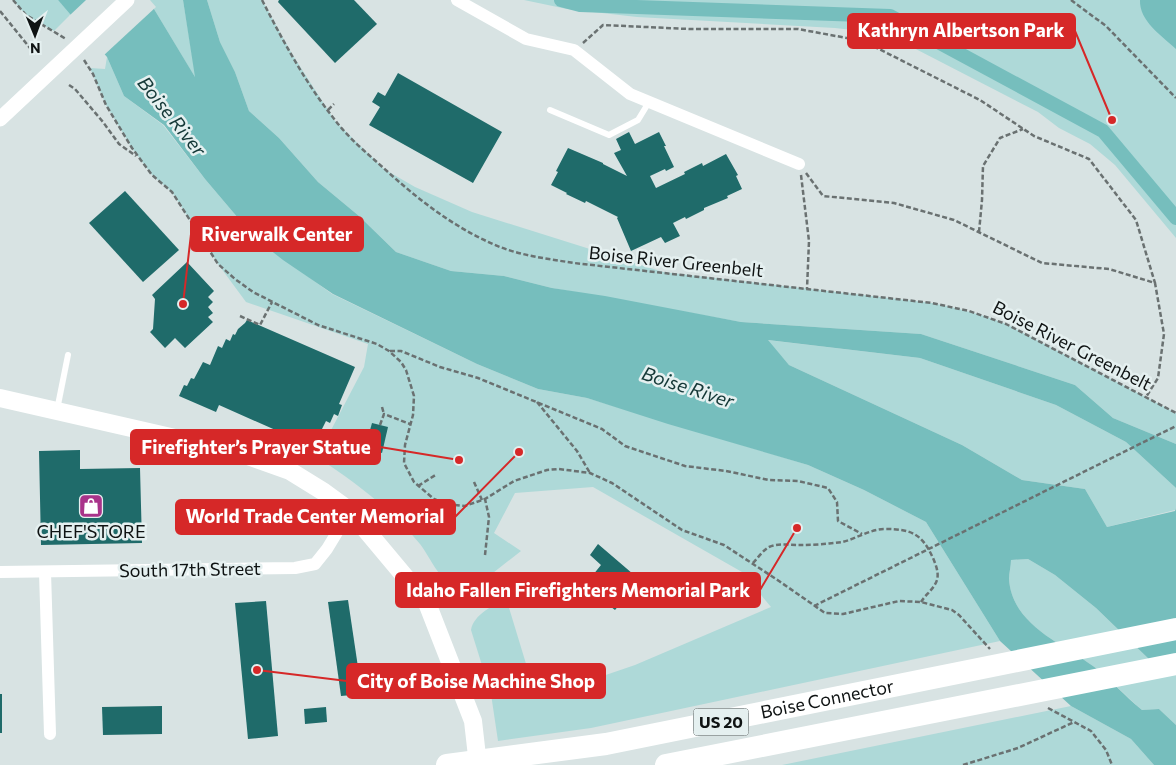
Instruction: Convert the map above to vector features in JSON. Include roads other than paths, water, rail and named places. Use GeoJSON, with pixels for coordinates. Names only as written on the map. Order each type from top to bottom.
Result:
{"type":"FeatureCollection","features":[{"type":"Feature","properties":{"kind":"highway","name":"Boise Connector"},"geometry":{"type":"LineString","coordinates":[[447,765],[606,744],[1176,628]]}},
{"type":"Feature","properties":{"kind":"highway","name":"Boise Connector"},"geometry":{"type":"LineString","coordinates":[[666,765],[1176,664]]}},
{"type":"Feature","properties":{"kind":"main road"},"geometry":{"type":"LineString","coordinates":[[0,398],[248,456],[290,471],[350,511],[427,603],[473,721],[478,765]]}},
{"type":"Feature","properties":{"kind":"street"},"geometry":{"type":"LineString","coordinates":[[0,119],[74,52],[127,0]]}},
{"type":"Feature","properties":{"kind":"street"},"geometry":{"type":"LineString","coordinates":[[457,0],[526,39],[574,50],[630,94],[799,164]]}},
{"type":"Feature","properties":{"kind":"street","name":"South 17th Street"},"geometry":{"type":"LineString","coordinates":[[0,572],[285,568],[315,564],[327,549],[350,511]]}},
{"type":"Feature","properties":{"kind":"street"},"geometry":{"type":"LineString","coordinates":[[46,572],[50,734]]}},
{"type":"Feature","properties":{"kind":"lane"},"geometry":{"type":"LineString","coordinates":[[550,110],[609,135],[638,120],[649,102]]}},
{"type":"Feature","properties":{"kind":"lane"},"geometry":{"type":"LineString","coordinates":[[57,411],[68,355]]}},
{"type":"Feature","properties":{"kind":"water","name":"Boise River"},"geometry":{"type":"Polygon","coordinates":[[[58,0],[146,0],[154,9],[195,77],[183,0],[207,0],[220,42],[235,72],[249,111],[279,138],[318,182],[359,216],[396,252],[451,271],[504,276],[552,288],[605,296],[741,322],[921,334],[1075,385],[1113,418],[1176,444],[1176,488],[1126,442],[1056,405],[920,358],[768,340],[789,365],[962,445],[1022,480],[1085,489],[1107,527],[1175,511],[1176,508],[1176,670],[1153,663],[1096,608],[1055,575],[1028,559],[1011,560],[1009,579],[1012,595],[1019,609],[1040,631],[1100,671],[1142,710],[1159,709],[1176,725],[1176,765],[1154,765],[1131,739],[1071,706],[1000,641],[926,522],[864,490],[808,465],[587,398],[538,389],[477,364],[333,294],[283,260],[255,238],[205,179],[164,125],[124,96],[107,57],[58,0]]]}},
{"type":"Feature","properties":{"kind":"water"},"geometry":{"type":"Polygon","coordinates":[[[1140,0],[1176,0],[1176,49],[1152,28],[1143,15],[1140,0]]]}},
{"type":"Feature","properties":{"kind":"waterway"},"geometry":{"type":"LineString","coordinates":[[561,0],[580,5],[890,16],[1103,131],[1176,218]]}},
{"type":"Feature","properties":{"kind":"place","name":"Kathryn Albertson Park"},"geometry":{"type":"Point","coordinates":[1112,120]}},
{"type":"Feature","properties":{"kind":"place","name":"Riverwalk Center"},"geometry":{"type":"Point","coordinates":[183,304]}},
{"type":"Feature","properties":{"kind":"place","name":"World Trade Center Memorial"},"geometry":{"type":"Point","coordinates":[519,452]}},
{"type":"Feature","properties":{"kind":"place","name":"Firefighter’s Prayer Statue"},"geometry":{"type":"Point","coordinates":[459,460]}},
{"type":"Feature","properties":{"kind":"place","name":"CHEF'STORE"},"geometry":{"type":"Point","coordinates":[91,506]}},
{"type":"Feature","properties":{"kind":"place","name":"Idaho Fallen Firefighters Memorial Park"},"geometry":{"type":"Point","coordinates":[797,528]}},
{"type":"Feature","properties":{"kind":"place","name":"City of Boise Machine Shop"},"geometry":{"type":"Point","coordinates":[257,670]}}]}
